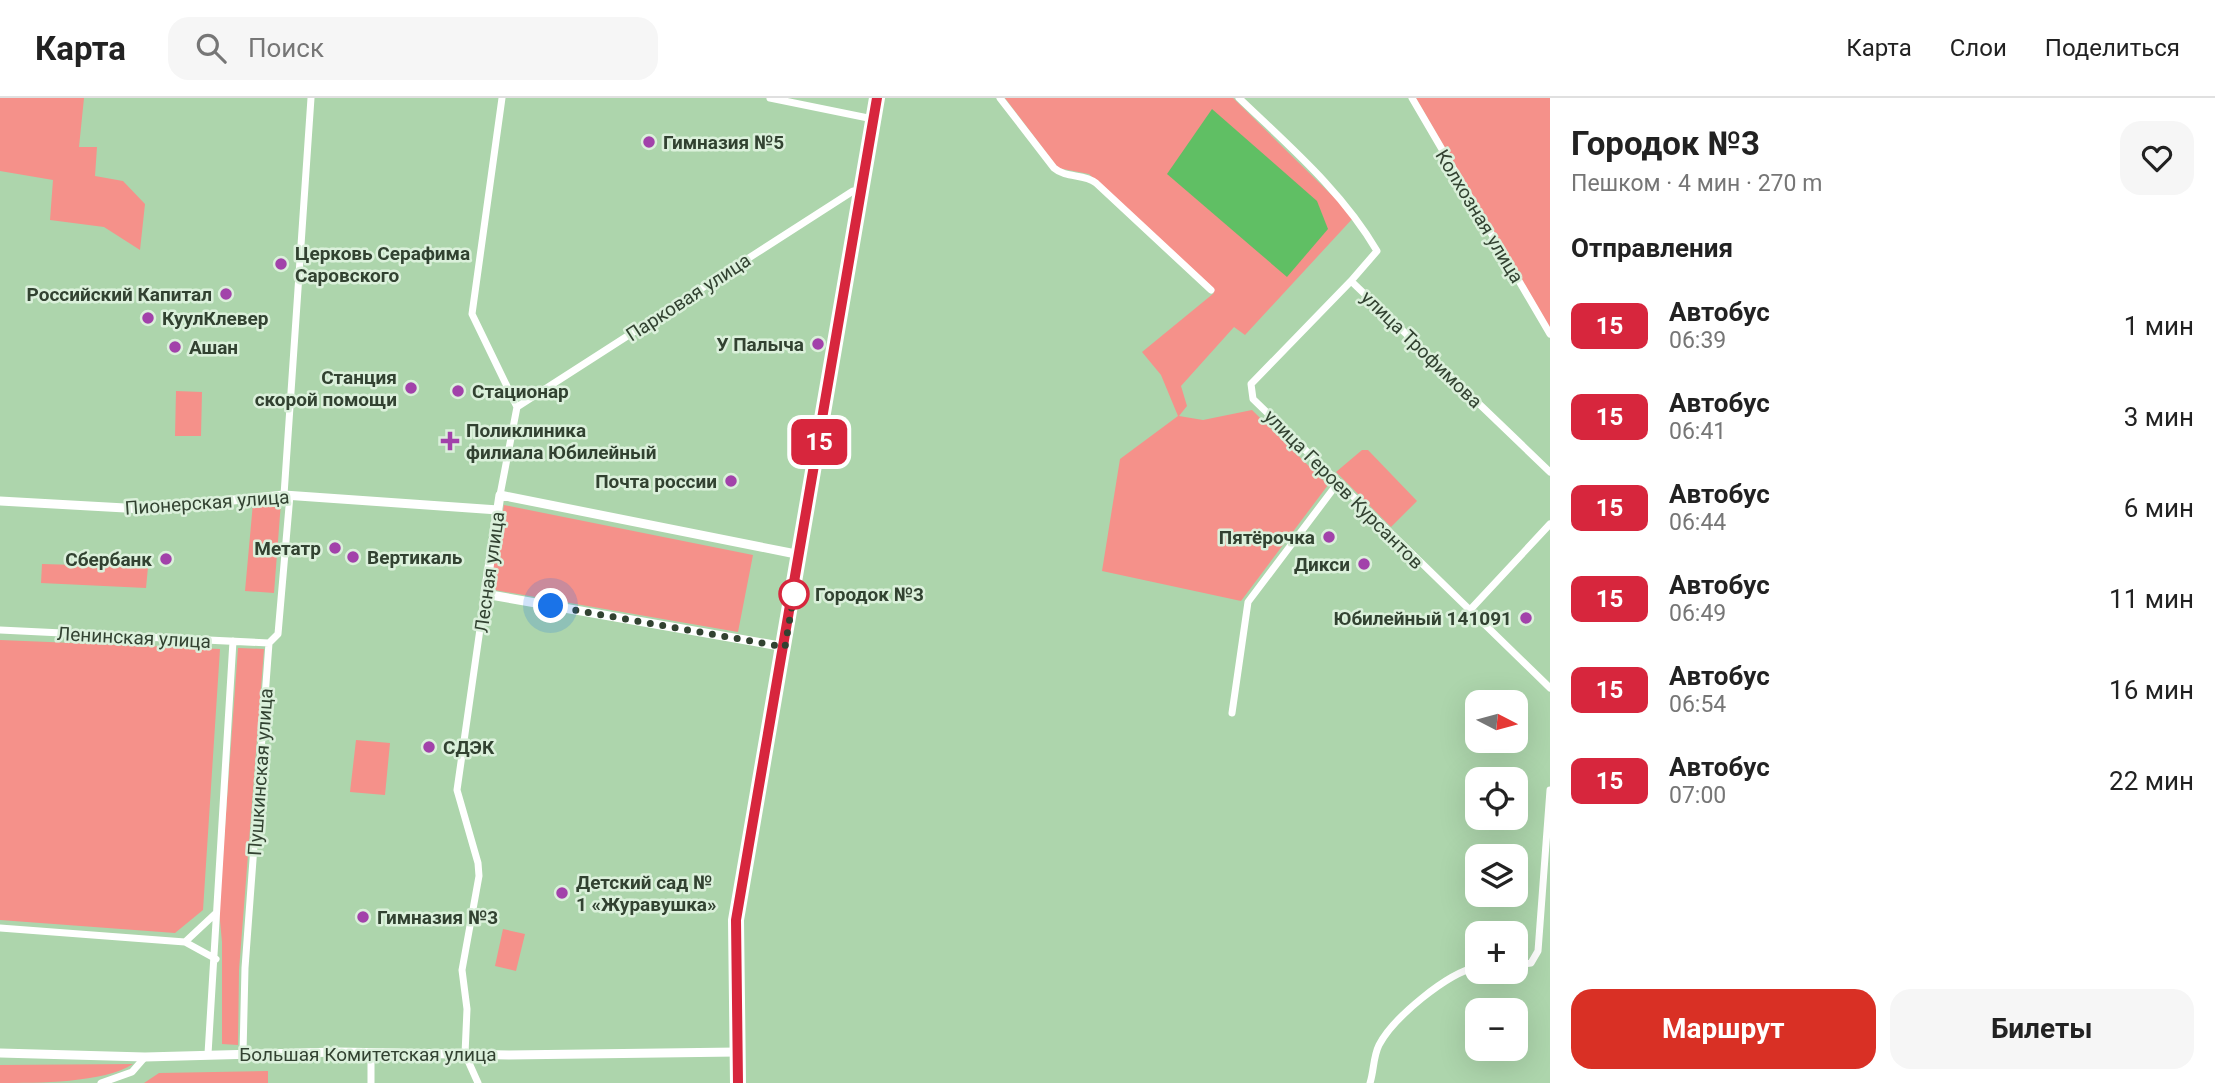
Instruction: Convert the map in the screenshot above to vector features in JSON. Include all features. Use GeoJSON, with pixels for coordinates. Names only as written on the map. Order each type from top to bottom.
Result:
{"type":"FeatureCollection","features":[{"type":"Feature","properties":{"kind":"main road"},"geometry":{"type":"LineString","coordinates":[[738,1083],[736,920],[801,555],[877,98]]}},
{"type":"Feature","properties":{"kind":"street","name":"Пушкинская улица"},"geometry":{"type":"LineString","coordinates":[[243,1053],[245,968],[268,643],[278,634],[311,98]]}},
{"type":"Feature","properties":{"kind":"street"},"geometry":{"type":"LineString","coordinates":[[502,98],[472,314],[517,407]]}},
{"type":"Feature","properties":{"kind":"street"},"geometry":{"type":"LineString","coordinates":[[769,98],[873,119]]}},
{"type":"Feature","properties":{"kind":"street"},"geometry":{"type":"LineString","coordinates":[[1000,98],[1054,168],[1061,174],[1089,177],[1211,290]]}},
{"type":"Feature","properties":{"kind":"street","name":"улица Трофимова"},"geometry":{"type":"LineString","coordinates":[[1239,98],[1311,167],[1358,218],[1377,251],[1351,281],[1550,472]]}},
{"type":"Feature","properties":{"kind":"street","name":"Колхозная улица"},"geometry":{"type":"LineString","coordinates":[[1412,98],[1550,334]]}},
{"type":"Feature","properties":{"kind":"street","name":"Парковая улица"},"geometry":{"type":"LineString","coordinates":[[517,407],[813,216],[853,191],[861,191]]}},
{"type":"Feature","properties":{"kind":"street","name":"улица Героев Курсантов"},"geometry":{"type":"LineString","coordinates":[[1351,281],[1251,384],[1253,399],[1337,484],[1550,688]]}},
{"type":"Feature","properties":{"kind":"street","name":"Лесная улица"},"geometry":{"type":"LineString","coordinates":[[465,1054],[467,1009],[462,970],[479,876],[478,863],[457,790],[500,495],[517,407]]}},
{"type":"Feature","properties":{"kind":"street"},"geometry":{"type":"LineString","coordinates":[[1232,713],[1248,603],[1337,484]]}},
{"type":"Feature","properties":{"kind":"street","name":"Пионерская улица"},"geometry":{"type":"LineString","coordinates":[[0,501],[143,509],[287,495],[498,510]]}},
{"type":"Feature","properties":{"kind":"street"},"geometry":{"type":"LineString","coordinates":[[500,495],[801,555]]}},
{"type":"Feature","properties":{"kind":"street"},"geometry":{"type":"LineString","coordinates":[[1469,611],[1550,524]]}},
{"type":"Feature","properties":{"kind":"street"},"geometry":{"type":"LineString","coordinates":[[485,594],[785,647]]}},
{"type":"Feature","properties":{"kind":"street","name":"Ленинская улица"},"geometry":{"type":"LineString","coordinates":[[0,630],[268,643]]}},
{"type":"Feature","properties":{"kind":"street","name":"Пушкинская улица"},"geometry":{"type":"LineString","coordinates":[[208,1054],[216,959],[215,914],[233,641]]}},
{"type":"Feature","properties":{"kind":"street"},"geometry":{"type":"LineString","coordinates":[[1528,963],[1538,951],[1550,790]]}},
{"type":"Feature","properties":{"kind":"street"},"geometry":{"type":"LineString","coordinates":[[185,942],[215,914]]}},
{"type":"Feature","properties":{"kind":"street"},"geometry":{"type":"LineString","coordinates":[[0,928],[185,942],[216,959]]}},
{"type":"Feature","properties":{"kind":"street"},"geometry":{"type":"LineString","coordinates":[[1370,1083],[1379,1045],[1388,1033],[1445,979],[1465,969]]}},
{"type":"Feature","properties":{"kind":"street"},"geometry":{"type":"LineString","coordinates":[[371,1052],[371,1083]]}},
{"type":"Feature","properties":{"kind":"street","name":"Большая Комитетская улица"},"geometry":{"type":"LineString","coordinates":[[0,1054],[145,1057],[243,1053],[737,1052]]}},
{"type":"Feature","properties":{"kind":"street"},"geometry":{"type":"LineString","coordinates":[[465,1054],[478,1083]]}},
{"type":"Feature","properties":{"kind":"street"},"geometry":{"type":"LineString","coordinates":[[101,1083],[132,1072],[145,1057]]}},
{"type":"Feature","properties":{"kind":"shaded area"},"geometry":{"type":"Polygon","coordinates":[[[0,98],[84,98],[79,147],[97,147],[95,176],[123,181],[145,204],[140,250],[104,227],[50,220],[53,180],[0,171],[0,98]]]}},
{"type":"Feature","properties":{"kind":"shaded area"},"geometry":{"type":"Polygon","coordinates":[[[1005,98],[1233,98],[1354,217],[1245,335],[1234,327],[1181,386],[1187,406],[1179,416],[1203,420],[1252,410],[1328,485],[1241,601],[1102,571],[1120,459],[1178,416],[1161,375],[1142,352],[1214,293],[1089,174],[1058,168],[1005,98]]]}},
{"type":"Feature","properties":{"kind":"shaded area"},"geometry":{"type":"Polygon","coordinates":[[[1416,98],[1550,98],[1550,328],[1416,98]]]}},
{"type":"Feature","properties":{"kind":"shaded area"},"geometry":{"type":"Polygon","coordinates":[[[1212,109],[1317,201],[1328,229],[1287,277],[1167,174],[1212,109]]]}},
{"type":"Feature","properties":{"kind":"shaded area"},"geometry":{"type":"Polygon","coordinates":[[[176,391],[202,392],[201,436],[175,436],[176,391]]]}},
{"type":"Feature","properties":{"kind":"shaded area"},"geometry":{"type":"Polygon","coordinates":[[[1362,450],[1368,450],[1417,501],[1391,527],[1336,472],[1362,450]]]}},
{"type":"Feature","properties":{"kind":"shaded area"},"geometry":{"type":"Polygon","coordinates":[[[281,502],[274,593],[245,591],[253,503],[281,502]]]}},
{"type":"Feature","properties":{"kind":"shaded area"},"geometry":{"type":"Polygon","coordinates":[[[504,505],[753,555],[738,632],[489,589],[504,505]]]}},
{"type":"Feature","properties":{"kind":"shaded area"},"geometry":{"type":"Polygon","coordinates":[[[42,564],[148,567],[146,588],[41,583],[42,564]]]}},
{"type":"Feature","properties":{"kind":"shaded area"},"geometry":{"type":"Polygon","coordinates":[[[0,640],[220,649],[203,910],[175,933],[0,920],[0,640]]]}},
{"type":"Feature","properties":{"kind":"shaded area"},"geometry":{"type":"Polygon","coordinates":[[[238,648],[264,649],[239,970],[238,1045],[222,1044],[222,942],[219,910],[238,648]]]}},
{"type":"Feature","properties":{"kind":"shaded area"},"geometry":{"type":"Polygon","coordinates":[[[356,740],[390,743],[385,795],[350,792],[356,740]]]}},
{"type":"Feature","properties":{"kind":"shaded area"},"geometry":{"type":"Polygon","coordinates":[[[503,929],[525,934],[516,971],[495,966],[503,929]]]}},
{"type":"Feature","properties":{"kind":"shaded area"},"geometry":{"type":"Polygon","coordinates":[[[133,1064],[105,1075],[88,1078],[0,1083],[0,1065],[133,1064]]]}},
{"type":"Feature","properties":{"kind":"shaded area"},"geometry":{"type":"Polygon","coordinates":[[[268,1071],[268,1083],[144,1083],[159,1073],[268,1071]]]}},
{"type":"Feature","properties":{"kind":"bus line","name":"15"},"geometry":{"type":"LineString","coordinates":[[738,1083],[736,920],[793,601],[877,98]]}},
{"type":"Feature","properties":{"kind":"place","name":"Гимназия №5"},"geometry":{"type":"Point","coordinates":[649,142]}},
{"type":"Feature","properties":{"kind":"place","name":"Церковь Серафима Саровского"},"geometry":{"type":"Point","coordinates":[281,264]}},
{"type":"Feature","properties":{"kind":"place","name":"Российский Капитал"},"geometry":{"type":"Point","coordinates":[226,294]}},
{"type":"Feature","properties":{"kind":"place","name":"КуулКлевер"},"geometry":{"type":"Point","coordinates":[148,318]}},
{"type":"Feature","properties":{"kind":"place","name":"У Палыча"},"geometry":{"type":"Point","coordinates":[818,344]}},
{"type":"Feature","properties":{"kind":"place","name":"Ашан"},"geometry":{"type":"Point","coordinates":[175,347]}},
{"type":"Feature","properties":{"kind":"place","name":"Станция скорой помощи"},"geometry":{"type":"Point","coordinates":[411,388]}},
{"type":"Feature","properties":{"kind":"place","name":"Стационар"},"geometry":{"type":"Point","coordinates":[458,391]}},
{"type":"Feature","properties":{"kind":"place","name":"Поликлиника филиала Юбилейный"},"geometry":{"type":"Point","coordinates":[450,441]}},
{"type":"Feature","properties":{"kind":"place","name":"Почта россии"},"geometry":{"type":"Point","coordinates":[731,481]}},
{"type":"Feature","properties":{"kind":"place","name":"Пятёрочка"},"geometry":{"type":"Point","coordinates":[1329,537]}},
{"type":"Feature","properties":{"kind":"place","name":"Метатр"},"geometry":{"type":"Point","coordinates":[335,548]}},
{"type":"Feature","properties":{"kind":"place","name":"Вертикаль"},"geometry":{"type":"Point","coordinates":[353,557]}},
{"type":"Feature","properties":{"kind":"place","name":"Сбербанк"},"geometry":{"type":"Point","coordinates":[166,559]}},
{"type":"Feature","properties":{"kind":"place","name":"Дикси"},"geometry":{"type":"Point","coordinates":[1364,564]}},
{"type":"Feature","properties":{"kind":"place","name":"Городок №3"},"geometry":{"type":"Point","coordinates":[794,594]}},
{"type":"Feature","properties":{"kind":"place","name":"Юбилейный 141091"},"geometry":{"type":"Point","coordinates":[1526,618]}},
{"type":"Feature","properties":{"kind":"place","name":"СДЭК"},"geometry":{"type":"Point","coordinates":[429,747]}},
{"type":"Feature","properties":{"kind":"place","name":"Детский сад № 1 «Журавушка»"},"geometry":{"type":"Point","coordinates":[562,893]}},
{"type":"Feature","properties":{"kind":"place","name":"Гимназия №3"},"geometry":{"type":"Point","coordinates":[363,917]}},
{"type":"Feature","properties":{"kind":"route"},"geometry":{"type":"LineString","coordinates":[[551,606],[785,647],[794,594]]}}]}
